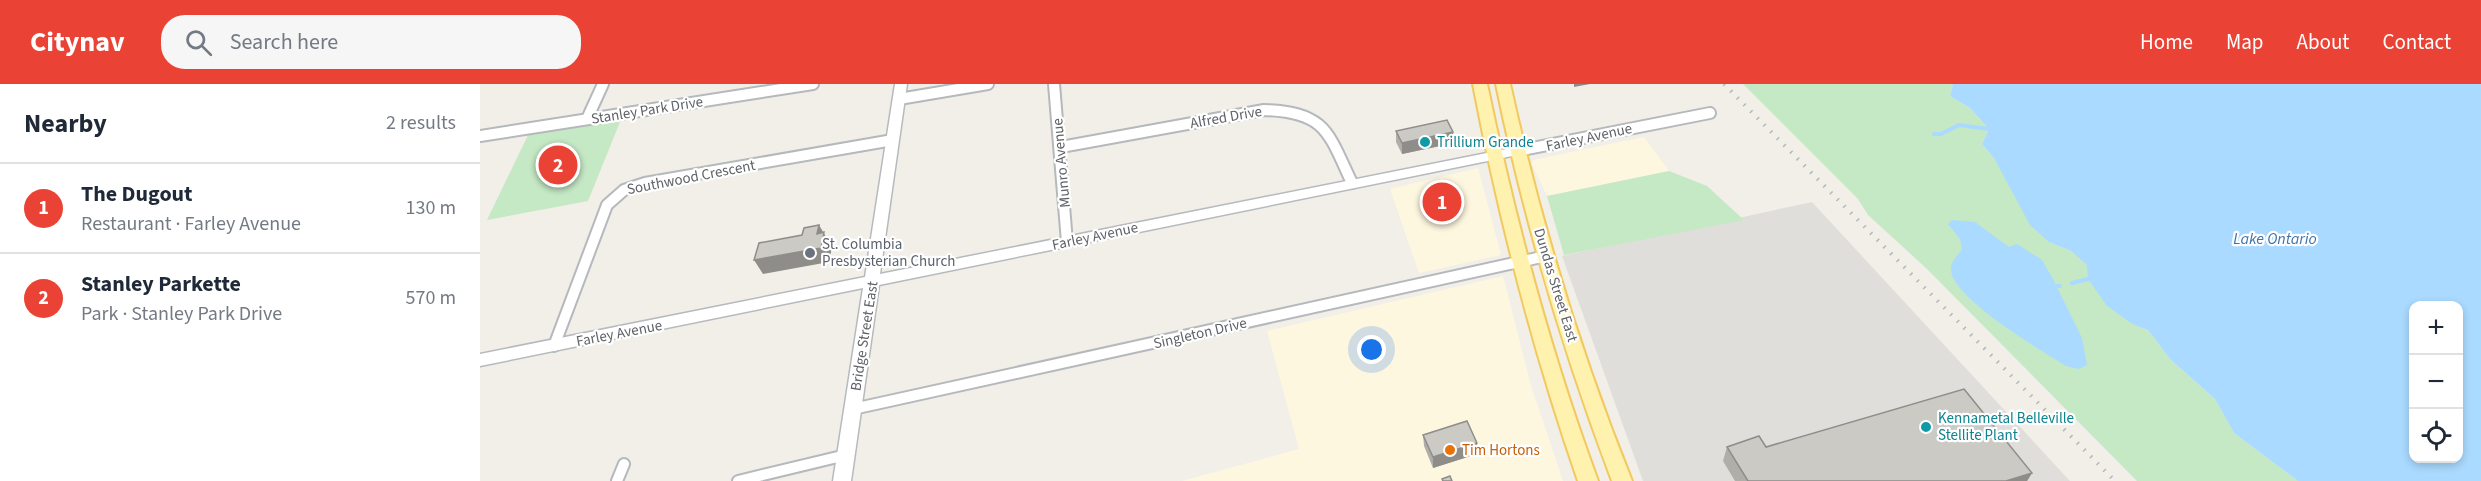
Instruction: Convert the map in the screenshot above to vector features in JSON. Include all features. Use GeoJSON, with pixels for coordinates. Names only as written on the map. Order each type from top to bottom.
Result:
{"type":"FeatureCollection","features":[{"type":"Feature","properties":{"kind":"main road","name":"Dundas Street East"},"geometry":{"type":"LineString","coordinates":[[1480,84],[1520,262],[1558,395],[1588,481]]}},
{"type":"Feature","properties":{"kind":"main road","name":"Dundas Street East"},"geometry":{"type":"LineString","coordinates":[[1503,84],[1517,151],[1546,256],[1588,390],[1622,481]]}},
{"type":"Feature","properties":{"kind":"main road"},"geometry":{"type":"LineString","coordinates":[[1486,113],[1509,111]]}},
{"type":"Feature","properties":{"kind":"street"},"geometry":{"type":"LineString","coordinates":[[587,119],[603,84]]}},
{"type":"Feature","properties":{"kind":"street"},"geometry":{"type":"LineString","coordinates":[[742,95],[745,84]]}},
{"type":"Feature","properties":{"kind":"street","name":"Stanley Park Drive"},"geometry":{"type":"LineString","coordinates":[[480,136],[813,84]]}},
{"type":"Feature","properties":{"kind":"street","name":"Bridge Street East"},"geometry":{"type":"LineString","coordinates":[[842,481],[901,84]]}},
{"type":"Feature","properties":{"kind":"street"},"geometry":{"type":"LineString","coordinates":[[899,99],[988,84]]}},
{"type":"Feature","properties":{"kind":"street","name":"Munro Avenue"},"geometry":{"type":"LineString","coordinates":[[1054,84],[1061,147],[1067,242]]}},
{"type":"Feature","properties":{"kind":"street","name":"Alfred Drive"},"geometry":{"type":"LineString","coordinates":[[1061,147],[1264,110],[1287,109],[1306,113],[1321,123],[1352,183]]}},
{"type":"Feature","properties":{"kind":"street","name":"Farley Avenue"},"geometry":{"type":"LineString","coordinates":[[480,360],[873,283],[1352,183],[1710,113]]}},
{"type":"Feature","properties":{"kind":"street","name":"Southwood Crescent"},"geometry":{"type":"LineString","coordinates":[[554,346],[607,205],[615,194],[626,188],[645,183],[893,140]]}},
{"type":"Feature","properties":{"kind":"street","name":"Singleton Drive"},"geometry":{"type":"LineString","coordinates":[[853,409],[1546,256]]}},
{"type":"Feature","properties":{"kind":"street"},"geometry":{"type":"LineString","coordinates":[[738,481],[846,455]]}},
{"type":"Feature","properties":{"kind":"street"},"geometry":{"type":"LineString","coordinates":[[617,481],[624,464]]}},
{"type":"Feature","properties":{"kind":"shaded area"},"geometry":{"type":"Polygon","coordinates":[[[1644,137],[1669,171],[1547,196],[1532,164],[1533,160],[1644,137]]]}},
{"type":"Feature","properties":{"kind":"shaded area"},"geometry":{"type":"Polygon","coordinates":[[[1478,168],[1501,255],[1419,273],[1390,189],[1478,168]]]}},
{"type":"Feature","properties":{"kind":"shaded area"},"geometry":{"type":"Polygon","coordinates":[[[1812,202],[2070,481],[1643,481],[1562,256],[1812,202]]]}},
{"type":"Feature","properties":{"kind":"shaded area"},"geometry":{"type":"Polygon","coordinates":[[[1503,276],[1531,386],[1563,481],[1182,481],[1299,449],[1267,331],[1503,276]]]}},
{"type":"Feature","properties":{"kind":"green space"},"geometry":{"type":"Polygon","coordinates":[[[1743,84],[1953,84],[1950,96],[1970,108],[1989,129],[1982,144],[1994,158],[2049,242],[2071,251],[2088,265],[2088,279],[2134,325],[2148,330],[2170,359],[2215,399],[2234,433],[2298,481],[2137,481],[1926,268],[1868,215],[1858,199],[1743,84]]]}},
{"type":"Feature","properties":{"kind":"green space"},"geometry":{"type":"Polygon","coordinates":[[[622,117],[588,201],[487,220],[529,133],[622,117]]]}},
{"type":"Feature","properties":{"kind":"green space"},"geometry":{"type":"Polygon","coordinates":[[[1669,171],[1707,186],[1744,220],[1564,255],[1547,196],[1669,171]]]}},
{"type":"Feature","properties":{"kind":"water","name":"Lake Ontario"},"geometry":{"type":"Polygon","coordinates":[[[1953,84],[2481,84],[2481,481],[2298,481],[2234,433],[2215,399],[2170,359],[2148,330],[2134,325],[2107,306],[2088,279],[2087,265],[2071,251],[2049,242],[2030,225],[1994,158],[1982,144],[1989,129],[1970,108],[1950,96],[1953,84]]]}},
{"type":"Feature","properties":{"kind":"water"},"geometry":{"type":"Polygon","coordinates":[[[1952,220],[1975,222],[2009,247],[2017,244],[2042,260],[2082,338],[2087,365],[2078,369],[2066,366],[2000,323],[1966,295],[1955,282],[1951,270],[1953,261],[1962,250],[1960,239],[1948,224],[1952,220]]]}},
{"type":"Feature","properties":{"kind":"building"},"geometry":{"type":"Polygon","coordinates":[[[1447,120],[1453,132],[1402,143],[1396,131],[1447,120]]]}},
{"type":"Feature","properties":{"kind":"building"},"geometry":{"type":"Polygon","coordinates":[[[819,225],[817,234],[824,232],[821,248],[754,260],[759,243],[802,235],[804,228],[819,225]]]}},
{"type":"Feature","properties":{"kind":"building","name":"Kennametal Belleville Stellite Plant"},"geometry":{"type":"Polygon","coordinates":[[[1964,389],[2032,473],[2006,481],[1748,481],[1727,447],[1759,436],[1766,447],[1964,389]]]}},
{"type":"Feature","properties":{"kind":"building"},"geometry":{"type":"Polygon","coordinates":[[[1467,421],[1477,443],[1433,457],[1423,435],[1467,421]]]}},
{"type":"Feature","properties":{"kind":"building"},"geometry":{"type":"Polygon","coordinates":[[[1450,476],[1452,481],[1443,481],[1442,479],[1450,476]]]}},
{"type":"Feature","properties":{"kind":"waterway"},"geometry":{"type":"LineString","coordinates":[[1934,134],[1941,134],[1959,125],[1989,129]]}},
{"type":"Feature","properties":{"kind":"waterway"},"geometry":{"type":"LineString","coordinates":[[2072,283],[2088,279]]}},
{"type":"Feature","properties":{"kind":"railway"},"geometry":{"type":"LineString","coordinates":[[1724,84],[2115,481]]}},
{"type":"Feature","properties":{"kind":"place","name":"Trillium Grande"},"geometry":{"type":"Point","coordinates":[1425,142]}},
{"type":"Feature","properties":{"kind":"place","name":"Stanley Parkette"},"geometry":{"type":"Point","coordinates":[558,165]}},
{"type":"Feature","properties":{"kind":"place","name":"The Dugout"},"geometry":{"type":"Point","coordinates":[1442,202]}},
{"type":"Feature","properties":{"kind":"place","name":"St. Columbia Presbysterian Church"},"geometry":{"type":"Point","coordinates":[810,253]}},
{"type":"Feature","properties":{"kind":"place","name":"Kennametal Belleville Stellite Plant"},"geometry":{"type":"Point","coordinates":[1926,427]}},
{"type":"Feature","properties":{"kind":"place","name":"Tim Hortons"},"geometry":{"type":"Point","coordinates":[1450,450]}}]}
